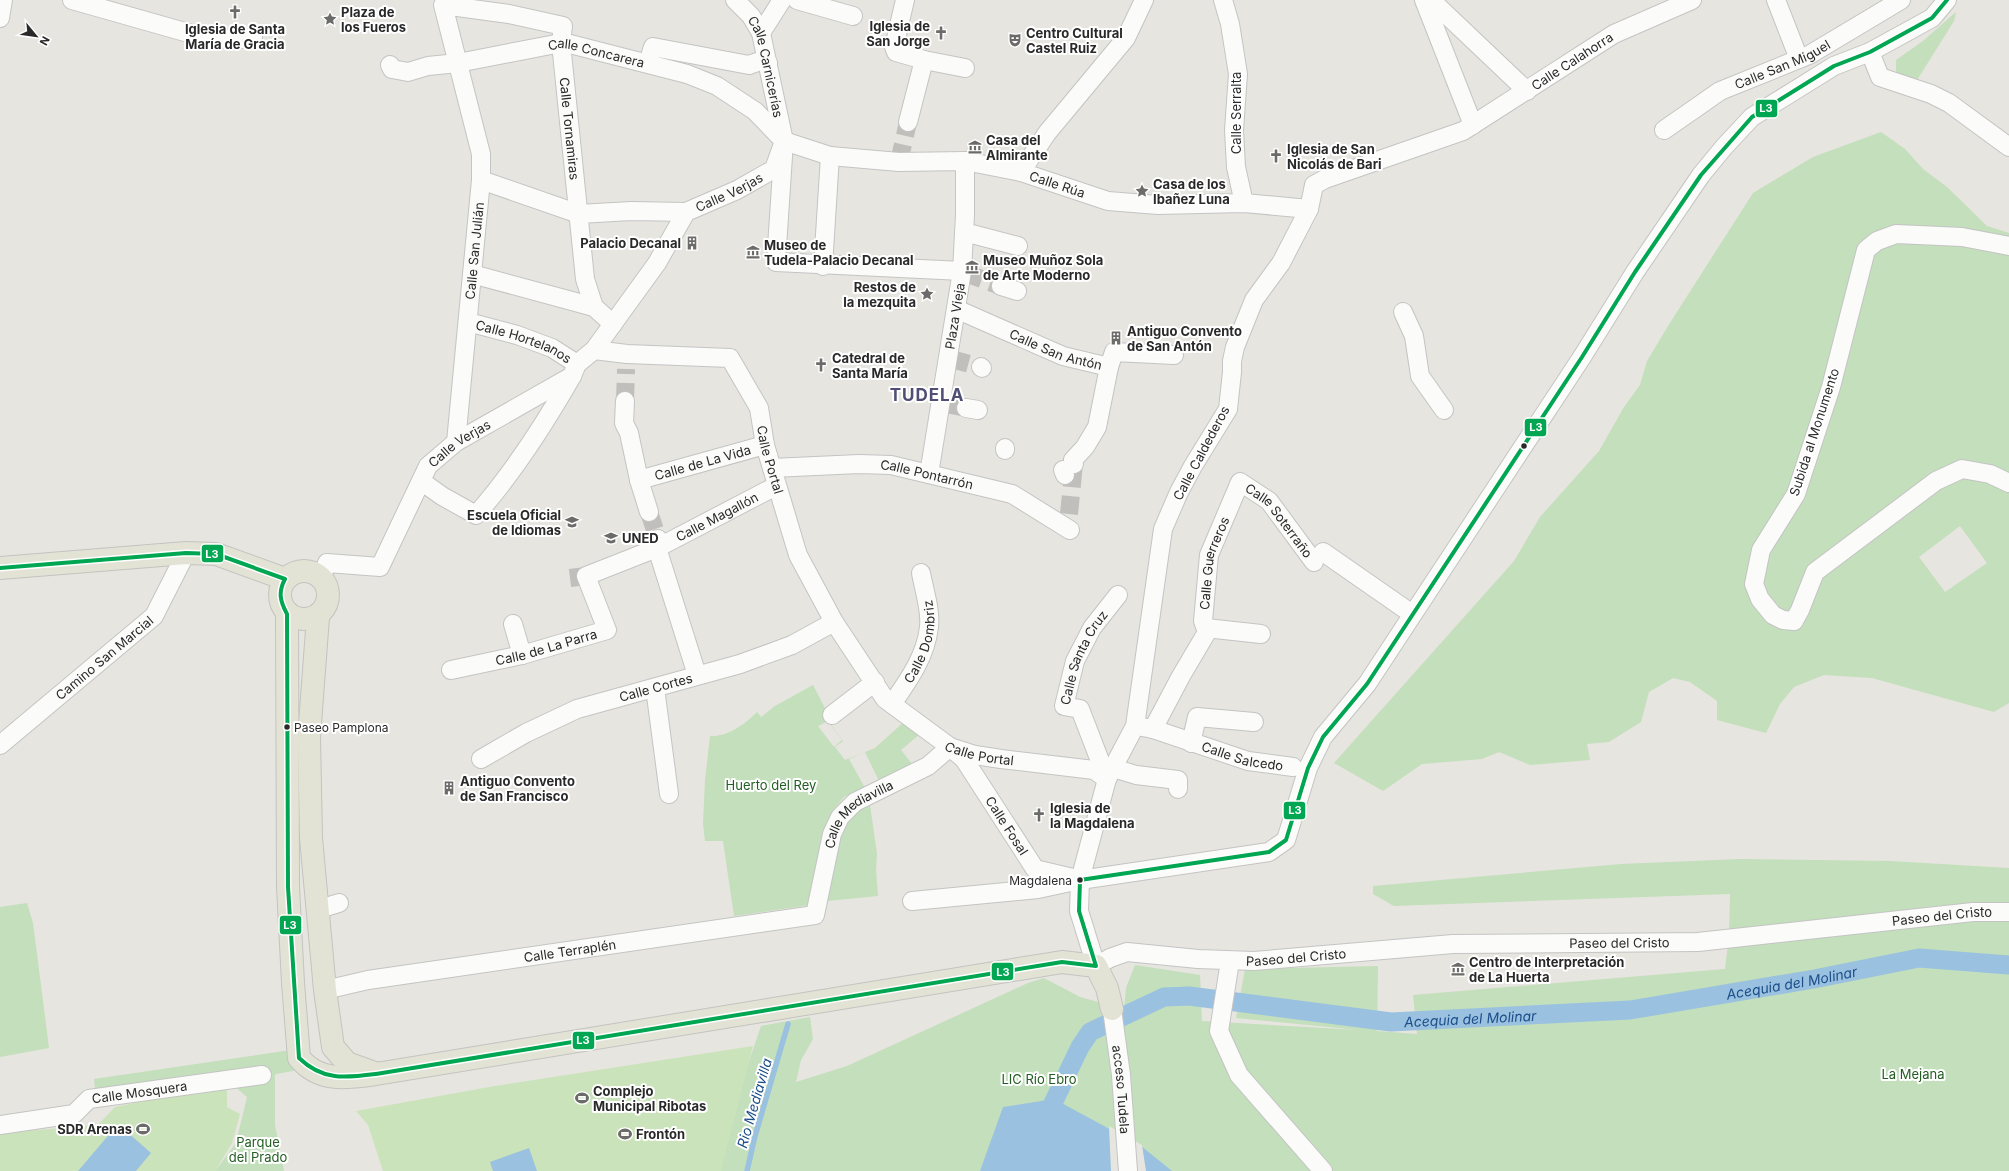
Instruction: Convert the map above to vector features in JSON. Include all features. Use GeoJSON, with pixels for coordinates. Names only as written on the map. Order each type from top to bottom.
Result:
{"type":"FeatureCollection","features":[{"type":"Feature","properties":{"kind":"main road"},"geometry":{"type":"LineString","coordinates":[[0,568],[186,553],[216,554],[285,579]]}},
{"type":"Feature","properties":{"kind":"main road"},"geometry":{"type":"LineString","coordinates":[[318,616],[303,620],[287,614],[280,604],[280,587],[285,579],[293,573],[305,570],[314,572],[324,570],[328,596],[327,604],[318,616],[309,737],[310,838],[316,910],[333,1047],[347,1063],[376,1074]]}},
{"type":"Feature","properties":{"kind":"main road"},"geometry":{"type":"LineString","coordinates":[[287,614],[288,887],[293,983],[299,1058],[315,1071],[340,1079],[376,1074],[1062,962],[1096,966],[1107,988],[1112,1009]]}},
{"type":"Feature","properties":{"kind":"street"},"geometry":{"type":"LineString","coordinates":[[0,18],[3,0]]}},
{"type":"Feature","properties":{"kind":"street"},"geometry":{"type":"LineString","coordinates":[[72,0],[206,38],[241,39],[253,37]]}},
{"type":"Feature","properties":{"kind":"street","name":"Calle Carnicerías"},"geometry":{"type":"LineString","coordinates":[[735,0],[751,16],[761,33],[784,141],[776,262],[824,266]]}},
{"type":"Feature","properties":{"kind":"street"},"geometry":{"type":"LineString","coordinates":[[761,33],[782,0]]}},
{"type":"Feature","properties":{"kind":"street"},"geometry":{"type":"LineString","coordinates":[[797,0],[853,16]]}},
{"type":"Feature","properties":{"kind":"street"},"geometry":{"type":"LineString","coordinates":[[905,0],[894,47],[896,52],[924,60],[965,68]]}},
{"type":"Feature","properties":{"kind":"street"},"geometry":{"type":"LineString","coordinates":[[1021,172],[1047,133],[1126,38],[1144,0]]}},
{"type":"Feature","properties":{"kind":"street","name":"Calle Serralta"},"geometry":{"type":"LineString","coordinates":[[1224,0],[1230,24],[1238,74],[1234,130],[1236,167],[1244,202]]}},
{"type":"Feature","properties":{"kind":"street"},"geometry":{"type":"LineString","coordinates":[[1424,0],[1465,129]]}},
{"type":"Feature","properties":{"kind":"street"},"geometry":{"type":"LineString","coordinates":[[1431,0],[1527,91]]}},
{"type":"Feature","properties":{"kind":"street","name":"Calle Calahorra"},"geometry":{"type":"LineString","coordinates":[[1325,179],[1465,129],[1527,91],[1614,34],[1692,0]]}},
{"type":"Feature","properties":{"kind":"street"},"geometry":{"type":"LineString","coordinates":[[1776,0],[1799,59]]}},
{"type":"Feature","properties":{"kind":"street","name":"Calle San Miguel"},"geometry":{"type":"LineString","coordinates":[[1664,130],[1720,92],[1799,59],[1901,0]]}},
{"type":"Feature","properties":{"kind":"street"},"geometry":{"type":"LineString","coordinates":[[912,901],[1038,889],[1080,880],[1269,852],[1286,840],[1308,768],[1323,737],[1367,684],[1582,357],[1635,272],[1701,175],[1724,147],[1752,117],[1834,66],[1870,52],[1932,18],[1947,0]]}},
{"type":"Feature","properties":{"kind":"street","name":"Calle Tornamiras"},"geometry":{"type":"LineString","coordinates":[[458,63],[443,5],[509,14],[563,26],[561,43],[585,279],[594,307]]}},
{"type":"Feature","properties":{"kind":"street","name":"Calle Concarera"},"geometry":{"type":"LineString","coordinates":[[390,66],[392,69],[408,72],[428,66],[458,63],[561,43],[570,44],[648,63],[686,74],[717,86],[755,111],[784,141]]}},
{"type":"Feature","properties":{"kind":"street"},"geometry":{"type":"LineString","coordinates":[[648,63],[653,47],[749,65],[762,60],[768,63]]}},
{"type":"Feature","properties":{"kind":"street"},"geometry":{"type":"LineString","coordinates":[[1870,52],[1880,77],[1931,94],[1949,103],[2009,147]]}},
{"type":"Feature","properties":{"kind":"street"},"geometry":{"type":"LineString","coordinates":[[908,122],[924,60]]}},
{"type":"Feature","properties":{"kind":"street","name":"Calle San Julián"},"geometry":{"type":"LineString","coordinates":[[456,442],[481,180],[481,154],[458,63]]}},
{"type":"Feature","properties":{"kind":"street","name":"Calle Rúa"},"geometry":{"type":"LineString","coordinates":[[784,141],[830,156],[899,162],[965,161],[1021,172],[1108,201],[1158,205],[1244,202],[1308,209]]}},
{"type":"Feature","properties":{"kind":"street","name":"Calle Verjas"},"geometry":{"type":"LineString","coordinates":[[421,481],[442,496],[476,516],[544,425],[575,370],[594,350],[656,263],[686,212],[737,190],[774,169],[784,141]]}},
{"type":"Feature","properties":{"kind":"street"},"geometry":{"type":"LineString","coordinates":[[824,266],[830,156]]}},
{"type":"Feature","properties":{"kind":"street"},"geometry":{"type":"LineString","coordinates":[[964,272],[965,161]]}},
{"type":"Feature","properties":{"kind":"street","name":"Calle Caldederos"},"geometry":{"type":"LineString","coordinates":[[1096,966],[1078,911],[1080,880],[1110,773],[1135,726],[1163,529],[1179,492],[1193,466],[1228,409],[1232,361],[1235,347],[1254,300],[1281,263],[1308,209],[1314,185],[1325,179]]}},
{"type":"Feature","properties":{"kind":"street"},"geometry":{"type":"LineString","coordinates":[[481,180],[579,214],[631,211],[686,212]]}},
{"type":"Feature","properties":{"kind":"street"},"geometry":{"type":"LineString","coordinates":[[964,232],[1018,246]]}},
{"type":"Feature","properties":{"kind":"street","name":"Subida al Monumento"},"geometry":{"type":"LineString","coordinates":[[2009,246],[1962,237],[1896,234],[1877,241],[1866,250],[1831,387],[1796,494],[1761,550],[1754,584],[1760,599],[1773,615],[1783,620],[1794,621],[1815,572],[1936,481],[1962,469],[1990,474],[2009,483]]}},
{"type":"Feature","properties":{"kind":"street","name":"Plaza Vieja"},"geometry":{"type":"LineString","coordinates":[[824,266],[964,272],[956,309],[943,403],[929,474]]}},
{"type":"Feature","properties":{"kind":"street"},"geometry":{"type":"LineString","coordinates":[[472,274],[594,307],[613,324]]}},
{"type":"Feature","properties":{"kind":"street","name":"Calle San Antón"},"geometry":{"type":"LineString","coordinates":[[956,309],[1063,356],[1109,367],[1114,352],[1174,354]]}},
{"type":"Feature","properties":{"kind":"street"},"geometry":{"type":"LineString","coordinates":[[1403,312],[1414,336],[1420,376],[1444,410]]}},
{"type":"Feature","properties":{"kind":"street","name":"Calle Hortelanos"},"geometry":{"type":"LineString","coordinates":[[468,322],[517,335],[552,348],[575,370]]}},
{"type":"Feature","properties":{"kind":"street","name":"Calle Portal"},"geometry":{"type":"LineString","coordinates":[[594,350],[626,361],[730,358],[759,408],[765,444],[798,555],[834,622],[885,699],[950,747],[975,755],[1001,760],[1110,773]]}},
{"type":"Feature","properties":{"kind":"street"},"geometry":{"type":"LineString","coordinates":[[1067,470],[1073,460],[1085,447],[1096,427],[1109,367]]}},
{"type":"Feature","properties":{"kind":"street","name":"Calle Verjas"},"geometry":{"type":"LineString","coordinates":[[324,570],[380,567],[428,466],[456,442],[575,370]]}},
{"type":"Feature","properties":{"kind":"street"},"geometry":{"type":"LineString","coordinates":[[625,401],[624,423],[629,433],[649,512]]}},
{"type":"Feature","properties":{"kind":"street","name":"Calle de La Vida"},"geometry":{"type":"LineString","coordinates":[[640,480],[765,444]]}},
{"type":"Feature","properties":{"kind":"street","name":"Calle Pontarrón"},"geometry":{"type":"LineString","coordinates":[[774,477],[875,464],[892,465],[994,488],[1012,494],[1069,522]]}},
{"type":"Feature","properties":{"kind":"street","name":"Calle Magallón"},"geometry":{"type":"LineString","coordinates":[[586,576],[657,544],[774,477]]}},
{"type":"Feature","properties":{"kind":"street","name":"Calle Soterraño"},"geometry":{"type":"LineString","coordinates":[[1240,482],[1270,501],[1319,557],[1405,609]]}},
{"type":"Feature","properties":{"kind":"street","name":"Calle Guerreros"},"geometry":{"type":"LineString","coordinates":[[1153,729],[1181,676],[1207,632],[1203,621],[1209,555],[1240,482]]}},
{"type":"Feature","properties":{"kind":"street"},"geometry":{"type":"LineString","coordinates":[[657,544],[698,675]]}},
{"type":"Feature","properties":{"kind":"street","name":"Camino San Marcial"},"geometry":{"type":"LineString","coordinates":[[0,745],[154,616],[186,553]]}},
{"type":"Feature","properties":{"kind":"street","name":"Calle Dombriz"},"geometry":{"type":"LineString","coordinates":[[892,704],[909,679],[922,653],[929,627],[928,609],[921,572]]}},
{"type":"Feature","properties":{"kind":"street","name":"Calle de La Parra"},"geometry":{"type":"LineString","coordinates":[[451,670],[522,655],[607,630],[586,576]]}},
{"type":"Feature","properties":{"kind":"street","name":"Calle Santa Cruz"},"geometry":{"type":"LineString","coordinates":[[1110,773],[1080,709],[1064,706],[1075,661],[1092,628],[1118,595]]}},
{"type":"Feature","properties":{"kind":"street","name":"Calle Cortes"},"geometry":{"type":"LineString","coordinates":[[481,759],[526,733],[577,709],[740,664],[792,645],[834,622]]}},
{"type":"Feature","properties":{"kind":"street"},"geometry":{"type":"LineString","coordinates":[[513,624],[522,655]]}},
{"type":"Feature","properties":{"kind":"street"},"geometry":{"type":"LineString","coordinates":[[1206,628],[1261,634]]}},
{"type":"Feature","properties":{"kind":"street"},"geometry":{"type":"LineString","coordinates":[[832,715],[874,682]]}},
{"type":"Feature","properties":{"kind":"street"},"geometry":{"type":"LineString","coordinates":[[655,688],[669,794]]}},
{"type":"Feature","properties":{"kind":"street","name":"Calle Salcedo"},"geometry":{"type":"LineString","coordinates":[[1191,743],[1197,717],[1254,722]]}},
{"type":"Feature","properties":{"kind":"street","name":"Calle Salcedo"},"geometry":{"type":"LineString","coordinates":[[1135,726],[1153,729],[1248,761],[1294,767]]}},
{"type":"Feature","properties":{"kind":"street","name":"Calle Fosal"},"geometry":{"type":"LineString","coordinates":[[950,747],[964,759],[1035,870],[1080,880]]}},
{"type":"Feature","properties":{"kind":"street","name":"Calle Mediavilla"},"geometry":{"type":"LineString","coordinates":[[815,915],[832,834],[840,817],[855,802],[928,766],[950,747]]}},
{"type":"Feature","properties":{"kind":"street"},"geometry":{"type":"LineString","coordinates":[[1110,773],[1178,780],[1178,789]]}},
{"type":"Feature","properties":{"kind":"street"},"geometry":{"type":"LineString","coordinates":[[316,910],[339,903]]}},
{"type":"Feature","properties":{"kind":"street","name":"Paseo del Cristo"},"geometry":{"type":"LineString","coordinates":[[1096,966],[1110,958],[1127,952],[1230,960],[1259,960],[1453,944],[1698,942],[1973,912],[2009,912]]}},
{"type":"Feature","properties":{"kind":"street","name":"Calle Terraplén"},"geometry":{"type":"LineString","coordinates":[[325,990],[376,978],[815,915]]}},
{"type":"Feature","properties":{"kind":"street"},"geometry":{"type":"LineString","coordinates":[[1230,960],[1219,1031],[1239,1075],[1323,1171]]}},
{"type":"Feature","properties":{"kind":"street","name":"acceso Tudela"},"geometry":{"type":"LineString","coordinates":[[1112,1009],[1121,1075],[1128,1171]]}},
{"type":"Feature","properties":{"kind":"street","name":"Calle Mosquera"},"geometry":{"type":"LineString","coordinates":[[0,1125],[74,1114],[89,1099],[262,1075]]}},
{"type":"Feature","properties":{"kind":"green space"},"geometry":{"type":"Polygon","coordinates":[[[1956,12],[1954,21],[1917,80],[1911,81],[1896,74],[1896,60],[1923,41],[1956,12]]]}},
{"type":"Feature","properties":{"kind":"green space"},"geometry":{"type":"Polygon","coordinates":[[[1881,132],[1905,149],[1923,169],[1947,187],[1987,226],[2009,233],[2009,703],[1994,712],[1872,678],[1824,675],[1794,687],[1780,704],[1766,733],[1717,720],[1717,701],[1690,682],[1673,678],[1649,692],[1641,722],[1609,742],[1587,744],[1590,760],[1530,765],[1499,752],[1482,759],[1422,764],[1383,791],[1334,763],[1514,561],[1540,517],[1599,451],[1624,407],[1640,385],[1647,361],[1753,193],[1813,157],[1881,132]],[[1960,526],[1919,557],[1945,592],[1987,563],[1960,526]]]}},
{"type":"Feature","properties":{"kind":"green space","name":"Huerto del Rey"},"geometry":{"type":"Polygon","coordinates":[[[813,685],[828,714],[825,716],[843,741],[835,747],[845,760],[865,752],[849,759],[865,787],[844,797],[834,809],[830,817],[818,856],[814,889],[810,905],[734,916],[723,841],[705,841],[703,824],[705,780],[710,736],[717,736],[730,732],[742,725],[757,712],[761,717],[775,706],[813,685]],[[828,721],[818,726],[834,747],[842,740],[828,721]]]}},
{"type":"Feature","properties":{"kind":"green space"},"geometry":{"type":"Polygon","coordinates":[[[905,721],[920,734],[901,750],[913,765],[879,781],[865,752],[875,748],[905,721]]]}},
{"type":"Feature","properties":{"kind":"green space"},"geometry":{"type":"Polygon","coordinates":[[[870,805],[877,854],[876,870],[878,896],[827,901],[844,822],[848,814],[870,805]]]}},
{"type":"Feature","properties":{"kind":"green space"},"geometry":{"type":"Polygon","coordinates":[[[1740,859],[1890,861],[2009,868],[2009,1171],[720,1171],[736,1100],[761,1026],[810,1017],[813,1039],[801,1060],[796,1082],[847,1066],[1028,983],[1044,978],[1080,997],[1124,1009],[1126,988],[1135,965],[1200,975],[1202,1021],[1359,1030],[1236,1018],[1245,969],[1378,966],[1377,1031],[1417,1034],[1413,995],[1725,969],[1729,936],[1730,894],[1394,906],[1373,894],[1373,886],[1621,864],[1740,859]]]}},
{"type":"Feature","properties":{"kind":"green space"},"geometry":{"type":"Polygon","coordinates":[[[27,903],[33,923],[49,1048],[0,1057],[0,907],[27,903]]]}},
{"type":"Feature","properties":{"kind":"green space","name":"Complejo Municipal Ribotas"},"geometry":{"type":"Polygon","coordinates":[[[753,1046],[721,1171],[383,1171],[368,1125],[356,1111],[495,1086],[753,1046]]]}},
{"type":"Feature","properties":{"kind":"green space","name":"Parque del Prado"},"geometry":{"type":"Polygon","coordinates":[[[291,1050],[298,1070],[275,1075],[275,1125],[284,1171],[215,1171],[236,1143],[247,1097],[227,1080],[97,1108],[94,1079],[291,1050]]]}},
{"type":"Feature","properties":{"kind":"green space","name":"SDR Arenas"},"geometry":{"type":"Polygon","coordinates":[[[227,1084],[227,1107],[240,1114],[232,1143],[215,1171],[0,1171],[0,1133],[98,1125],[115,1107],[227,1084]]]}},
{"type":"Feature","properties":{"kind":"water"},"geometry":{"type":"Polygon","coordinates":[[[1054,1099],[1141,1146],[1172,1171],[980,1171],[1003,1107],[1054,1099]]]}},
{"type":"Feature","properties":{"kind":"water"},"geometry":{"type":"Polygon","coordinates":[[[118,1124],[151,1153],[136,1171],[78,1171],[118,1124]]]}},
{"type":"Feature","properties":{"kind":"water"},"geometry":{"type":"Polygon","coordinates":[[[529,1148],[537,1171],[493,1171],[490,1162],[529,1148]]]}},
{"type":"Feature","properties":{"kind":"pier"},"geometry":{"type":"Polygon","coordinates":[[[1109,1126],[1142,1145],[1146,1171],[1111,1171],[1109,1126]]]}},
{"type":"Feature","properties":{"kind":"waterway","name":"Acequia del Molinar"},"geometry":{"type":"LineString","coordinates":[[1044,1122],[1080,1047],[1090,1032],[1164,997],[1189,996],[1391,1022],[1630,1010],[1814,979],[1919,958],[2009,965]]}},
{"type":"Feature","properties":{"kind":"waterway","name":"Rio Mediavilla"},"geometry":{"type":"LineString","coordinates":[[747,1171],[755,1136],[788,1024]]}},
{"type":"Feature","properties":{"kind":"tunnel"},"geometry":{"type":"LineString","coordinates":[[899,162],[908,122]]}},
{"type":"Feature","properties":{"kind":"tunnel"},"geometry":{"type":"LineString","coordinates":[[965,273],[1001,286]]}},
{"type":"Feature","properties":{"kind":"tunnel"},"geometry":{"type":"LineString","coordinates":[[951,359],[981,367]]}},
{"type":"Feature","properties":{"kind":"tunnel"},"geometry":{"type":"LineString","coordinates":[[625,401],[626,369]]}},
{"type":"Feature","properties":{"kind":"tunnel"},"geometry":{"type":"LineString","coordinates":[[946,404],[966,408]]}},
{"type":"Feature","properties":{"kind":"tunnel"},"geometry":{"type":"LineString","coordinates":[[1069,514],[1074,464]]}},
{"type":"Feature","properties":{"kind":"tunnel"},"geometry":{"type":"LineString","coordinates":[[649,512],[658,539]]}},
{"type":"Feature","properties":{"kind":"tunnel"},"geometry":{"type":"LineString","coordinates":[[570,578],[586,576]]}},
{"type":"Feature","properties":{"kind":"transit line","name":"L3"},"geometry":{"type":"LineString","coordinates":[[0,568],[186,553],[216,554],[285,579],[281,588],[281,596],[287,614],[288,887],[299,1058],[317,1071],[344,1077],[376,1074],[1062,962],[1096,966],[1079,911],[1080,880],[1269,852],[1286,840],[1308,768],[1323,737],[1367,684],[1582,357],[1635,272],[1701,175],[1752,117],[1834,66],[1870,52],[1932,18],[1947,0]]}},
{"type":"Feature","properties":{"kind":"place","name":"Iglesia de Santa María de Gracia"},"geometry":{"type":"Point","coordinates":[235,12]}},
{"type":"Feature","properties":{"kind":"place","name":"Plaza de los Fueros"},"geometry":{"type":"Point","coordinates":[330,19]}},
{"type":"Feature","properties":{"kind":"place","name":"Iglesia de San Jorge"},"geometry":{"type":"Point","coordinates":[941,33]}},
{"type":"Feature","properties":{"kind":"place","name":"Centro Cultural Castel Ruiz"},"geometry":{"type":"Point","coordinates":[1015,40]}},
{"type":"Feature","properties":{"kind":"place","name":"Casa del Almirante"},"geometry":{"type":"Point","coordinates":[975,147]}},
{"type":"Feature","properties":{"kind":"place","name":"Iglesia de San Nicolás de Bari"},"geometry":{"type":"Point","coordinates":[1276,156]}},
{"type":"Feature","properties":{"kind":"place","name":"Casa de los Ibañez Luna"},"geometry":{"type":"Point","coordinates":[1142,191]}},
{"type":"Feature","properties":{"kind":"place","name":"Palacio Decanal"},"geometry":{"type":"Point","coordinates":[692,243]}},
{"type":"Feature","properties":{"kind":"place","name":"Museo de Tudela-Palacio Decanal"},"geometry":{"type":"Point","coordinates":[753,252]}},
{"type":"Feature","properties":{"kind":"place","name":"Museo Muñoz Sola de Arte Moderno"},"geometry":{"type":"Point","coordinates":[972,267]}},
{"type":"Feature","properties":{"kind":"place","name":"Restos de la mezquita"},"geometry":{"type":"Point","coordinates":[927,294]}},
{"type":"Feature","properties":{"kind":"place","name":"Antiguo Convento de San Antón"},"geometry":{"type":"Point","coordinates":[1116,338]}},
{"type":"Feature","properties":{"kind":"place","name":"Catedral de Santa María"},"geometry":{"type":"Point","coordinates":[821,365]}},
{"type":"Feature","properties":{"kind":"place","name":"Escuela Oficial de Idiomas"},"geometry":{"type":"Point","coordinates":[572,522]}},
{"type":"Feature","properties":{"kind":"place","name":"UNED"},"geometry":{"type":"Point","coordinates":[611,538]}},
{"type":"Feature","properties":{"kind":"place","name":"Paseo Pamplona"},"geometry":{"type":"Point","coordinates":[287,727]}},
{"type":"Feature","properties":{"kind":"place","name":"Antiguo Convento de San Francisco"},"geometry":{"type":"Point","coordinates":[449,788]}},
{"type":"Feature","properties":{"kind":"place","name":"Iglesia de la Magdalena"},"geometry":{"type":"Point","coordinates":[1039,815]}},
{"type":"Feature","properties":{"kind":"place","name":"Magdalena"},"geometry":{"type":"Point","coordinates":[1080,880]}},
{"type":"Feature","properties":{"kind":"place","name":"Centro de Interpretación de La Huerta"},"geometry":{"type":"Point","coordinates":[1458,969]}},
{"type":"Feature","properties":{"kind":"place","name":"Complejo Municipal Ribotas"},"geometry":{"type":"Point","coordinates":[582,1098]}},
{"type":"Feature","properties":{"kind":"place","name":"SDR Arenas"},"geometry":{"type":"Point","coordinates":[143,1129]}},
{"type":"Feature","properties":{"kind":"place","name":"Frontón"},"geometry":{"type":"Point","coordinates":[625,1134]}},
{"type":"Feature","properties":{"kind":"district","name":"TUDELA"},"geometry":{"type":"Point","coordinates":[927,395]}},
{"type":"Feature","properties":{"kind":"park label","name":"La Mejana"},"geometry":{"type":"Point","coordinates":[1913,1074]}},
{"type":"Feature","properties":{"kind":"park label","name":"LIC Río Ebro"},"geometry":{"type":"Point","coordinates":[1039,1079]}}]}
